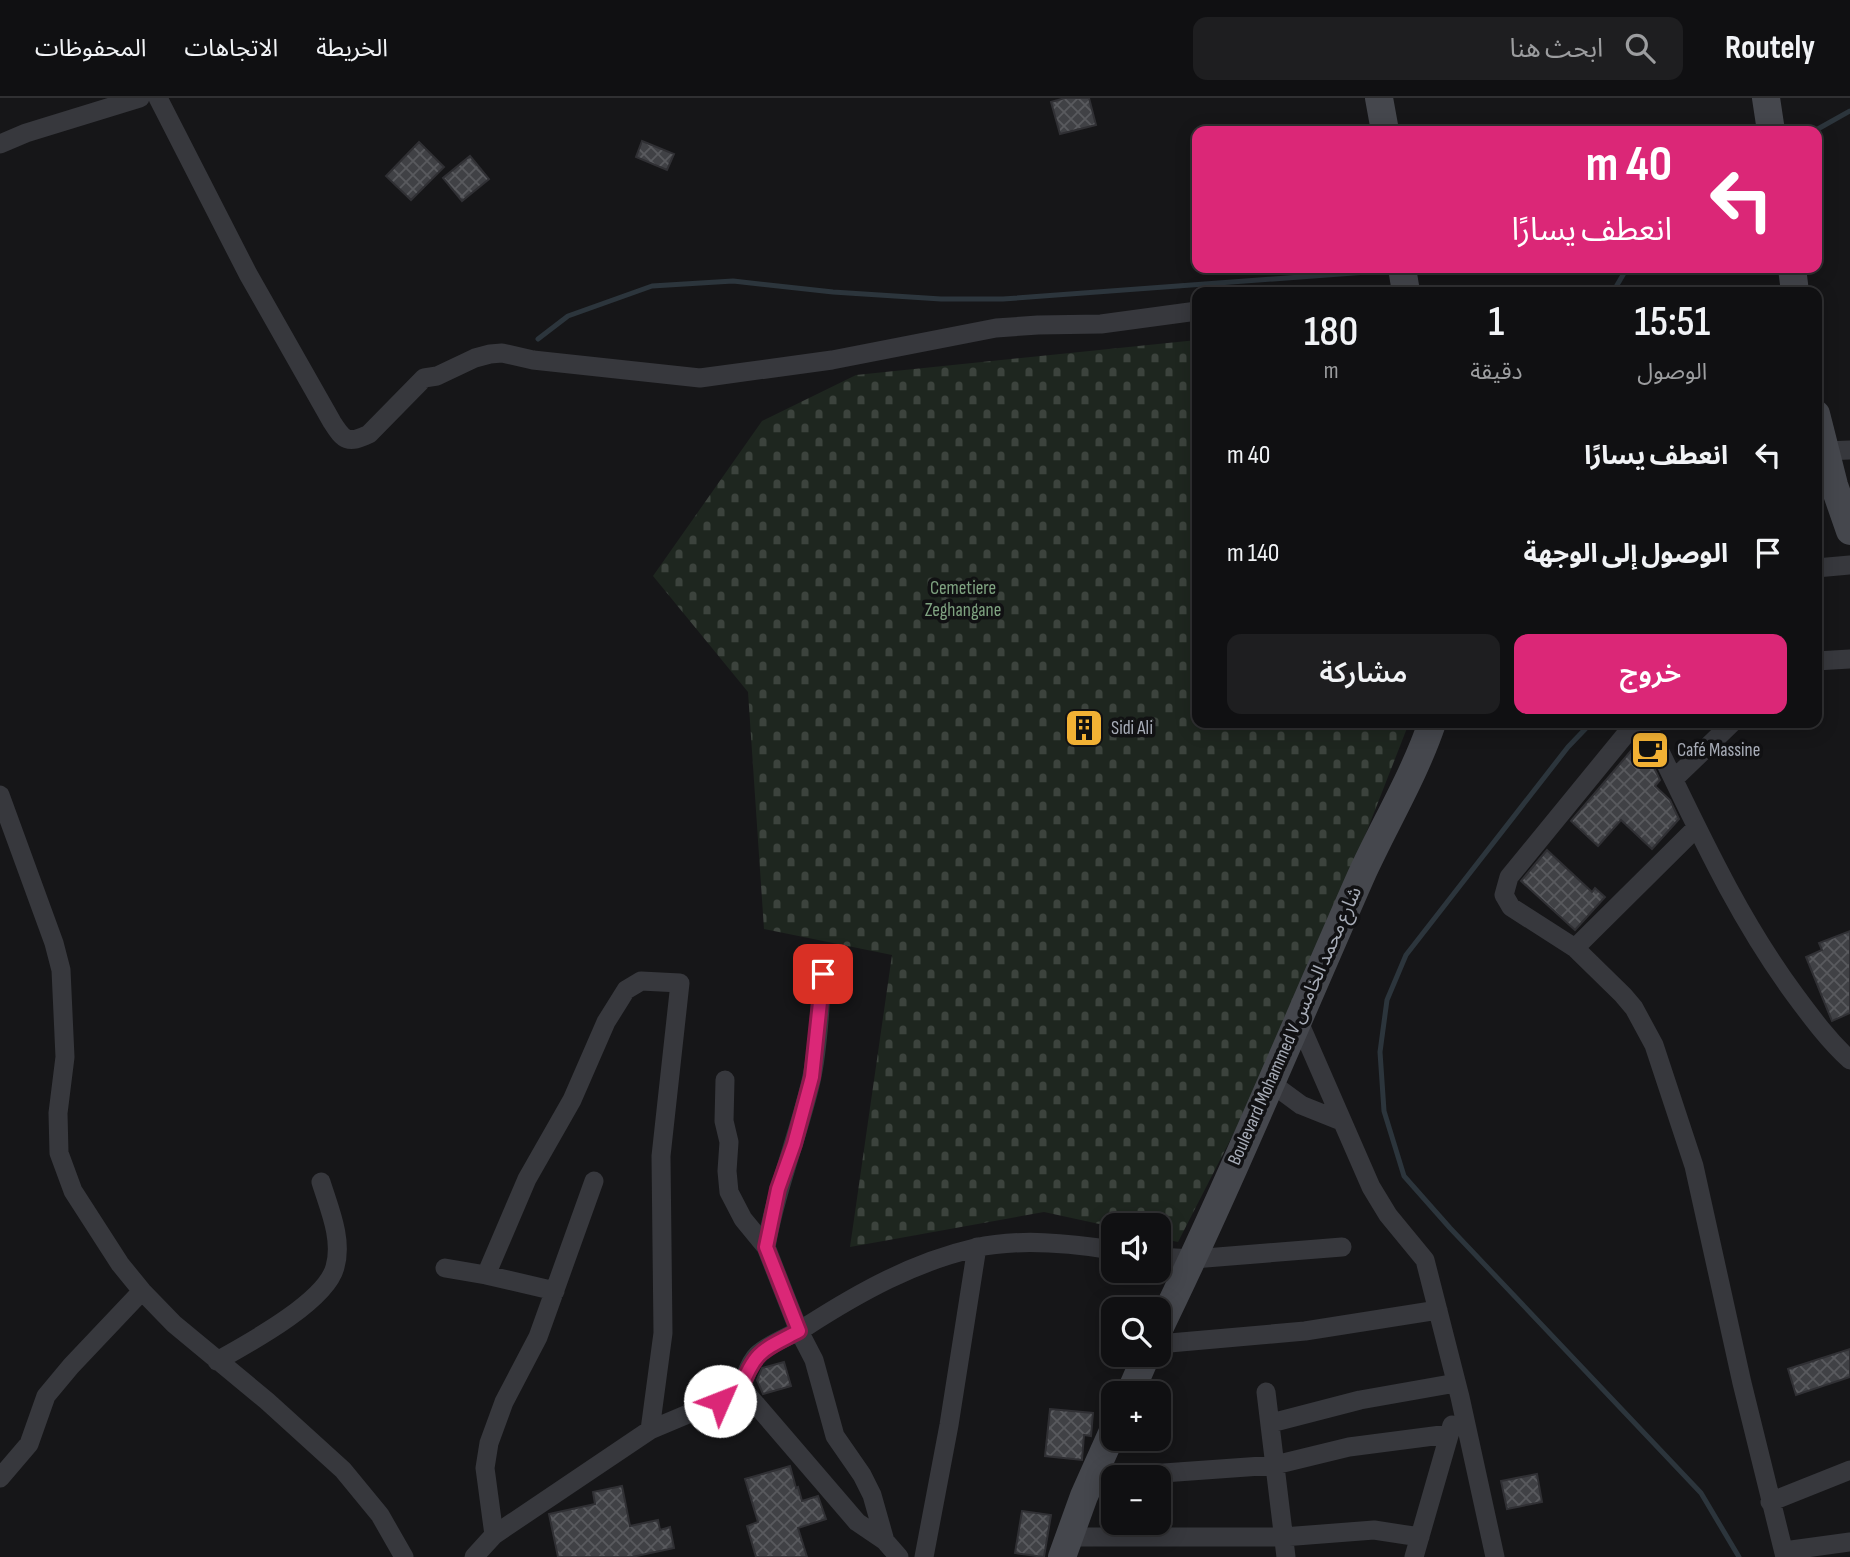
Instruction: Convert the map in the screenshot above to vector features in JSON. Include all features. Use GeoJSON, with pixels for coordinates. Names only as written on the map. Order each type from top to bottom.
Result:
{"type":"FeatureCollection","features":[{"type":"Feature","properties":{"kind":"main road"},"geometry":{"type":"LineString","coordinates":[[1379,98],[1384,126]]}},
{"type":"Feature","properties":{"kind":"main road"},"geometry":{"type":"LineString","coordinates":[[1766,98],[1770,126]]}},
{"type":"Feature","properties":{"kind":"main road"},"geometry":{"type":"LineString","coordinates":[[1822,424],[1838,450],[1825,486],[1850,531]]}},
{"type":"Feature","properties":{"kind":"main road","name":"Boulevard Mohammed V شارع محمد الخامس"},"geometry":{"type":"LineString","coordinates":[[1171,1304],[1272,1083],[1362,874],[1416,765],[1430,728]]}},
{"type":"Feature","properties":{"kind":"main road"},"geometry":{"type":"LineString","coordinates":[[1065,1547],[1104,1451]]}},
{"type":"Feature","properties":{"kind":"street"},"geometry":{"type":"LineString","coordinates":[[0,144],[26,133],[140,98]]}},
{"type":"Feature","properties":{"kind":"street"},"geometry":{"type":"LineString","coordinates":[[158,98],[248,274],[332,422],[343,438],[349,440],[369,433],[424,378],[437,376],[490,354],[502,353],[546,362],[699,378],[832,360],[996,328],[1045,324],[1101,324],[1192,312]]}},
{"type":"Feature","properties":{"kind":"street"},"geometry":{"type":"LineString","coordinates":[[1822,567],[1850,565]]}},
{"type":"Feature","properties":{"kind":"street"},"geometry":{"type":"LineString","coordinates":[[1822,661],[1850,659]]}},
{"type":"Feature","properties":{"kind":"street"},"geometry":{"type":"LineString","coordinates":[[1631,728],[1509,877],[1504,891],[1505,899],[1511,907],[1575,948],[1634,1008],[1654,1045],[1694,1166],[1784,1554],[1850,1542]]}},
{"type":"Feature","properties":{"kind":"street"},"geometry":{"type":"LineString","coordinates":[[1648,728],[1696,828],[1749,925],[1775,967],[1846,1051]]}},
{"type":"Feature","properties":{"kind":"street"},"geometry":{"type":"LineString","coordinates":[[1674,779],[1727,728]]}},
{"type":"Feature","properties":{"kind":"street"},"geometry":{"type":"LineString","coordinates":[[0,795],[54,943],[61,970],[65,1056],[58,1114],[59,1153],[73,1191],[120,1264],[142,1291],[174,1324],[267,1401],[343,1470],[380,1515],[404,1557]]}},
{"type":"Feature","properties":{"kind":"street"},"geometry":{"type":"LineString","coordinates":[[1575,948],[1696,828]]}},
{"type":"Feature","properties":{"kind":"street"},"geometry":{"type":"LineString","coordinates":[[766,1247],[778,1189],[794,1144],[812,1077],[823,974]]}},
{"type":"Feature","properties":{"kind":"street"},"geometry":{"type":"LineString","coordinates":[[486,1275],[527,1179],[572,1100],[606,1022],[626,990],[641,981],[680,982],[661,1156],[663,1333],[650,1430]]}},
{"type":"Feature","properties":{"kind":"street"},"geometry":{"type":"LineString","coordinates":[[1299,1022],[1364,1173],[1388,1215],[1425,1259],[1458,1390],[1495,1557]]}},
{"type":"Feature","properties":{"kind":"street"},"geometry":{"type":"LineString","coordinates":[[725,1080],[724,1121],[729,1142],[729,1192],[743,1219],[766,1247],[822,1381],[835,1436],[862,1475],[872,1495],[885,1541]]}},
{"type":"Feature","properties":{"kind":"street"},"geometry":{"type":"LineString","coordinates":[[1272,1083],[1301,1105],[1342,1121]]}},
{"type":"Feature","properties":{"kind":"street"},"geometry":{"type":"LineString","coordinates":[[494,1535],[485,1468],[489,1443],[504,1402],[538,1337],[594,1181]]}},
{"type":"Feature","properties":{"kind":"street"},"geometry":{"type":"LineString","coordinates":[[217,1361],[269,1332],[313,1296],[331,1277],[337,1257],[335,1227],[321,1182]]}},
{"type":"Feature","properties":{"kind":"street"},"geometry":{"type":"LineString","coordinates":[[474,1557],[494,1535],[650,1430],[733,1395],[741,1387],[746,1372],[757,1355],[879,1283],[977,1247],[1062,1244],[1101,1249]]}},
{"type":"Feature","properties":{"kind":"street"},"geometry":{"type":"LineString","coordinates":[[924,1557],[949,1425],[977,1247]]}},
{"type":"Feature","properties":{"kind":"street"},"geometry":{"type":"LineString","coordinates":[[1171,1258],[1193,1259],[1342,1247]]}},
{"type":"Feature","properties":{"kind":"street"},"geometry":{"type":"LineString","coordinates":[[444,1268],[555,1291]]}},
{"type":"Feature","properties":{"kind":"street"},"geometry":{"type":"LineString","coordinates":[[0,1478],[29,1444],[46,1396],[142,1291]]}},
{"type":"Feature","properties":{"kind":"street"},"geometry":{"type":"LineString","coordinates":[[1171,1343],[1305,1331],[1438,1310]]}},
{"type":"Feature","properties":{"kind":"street"},"geometry":{"type":"LineString","coordinates":[[741,1387],[857,1522],[885,1541],[899,1557]]}},
{"type":"Feature","properties":{"kind":"street"},"geometry":{"type":"LineString","coordinates":[[1271,1423],[1360,1400],[1458,1390]]}},
{"type":"Feature","properties":{"kind":"street"},"geometry":{"type":"LineString","coordinates":[[1414,1557],[1449,1434],[1458,1390]]}},
{"type":"Feature","properties":{"kind":"street"},"geometry":{"type":"LineString","coordinates":[[1266,1392],[1286,1557]]}},
{"type":"Feature","properties":{"kind":"street"},"geometry":{"type":"LineString","coordinates":[[1093,1478],[1275,1465],[1349,1447],[1449,1434]]}},
{"type":"Feature","properties":{"kind":"street"},"geometry":{"type":"LineString","coordinates":[[1770,1502],[1850,1469]]}},
{"type":"Feature","properties":{"kind":"street"},"geometry":{"type":"LineString","coordinates":[[1065,1547],[1374,1530],[1420,1536]]}},
{"type":"Feature","properties":{"kind":"green space","name":"Cemetiere Zeghangane"},"geometry":{"type":"Polygon","coordinates":[[[1192,341],[1192,728],[1407,728],[1315,964],[1259,1084],[1178,1242],[1171,1241],[1171,1213],[1101,1213],[1101,1224],[1044,1212],[850,1247],[892,955],[764,929],[748,692],[653,576],[762,421],[856,375],[1192,341]]]}},
{"type":"Feature","properties":{"kind":"building"},"geometry":{"type":"Polygon","coordinates":[[[1065,98],[1089,98],[1096,125],[1060,134],[1051,102],[1065,98]]]}},
{"type":"Feature","properties":{"kind":"building"},"geometry":{"type":"Polygon","coordinates":[[[642,141],[674,154],[667,170],[636,157],[642,141]]]}},
{"type":"Feature","properties":{"kind":"building"},"geometry":{"type":"Polygon","coordinates":[[[419,142],[444,167],[411,200],[386,176],[419,142]]]}},
{"type":"Feature","properties":{"kind":"building"},"geometry":{"type":"Polygon","coordinates":[[[470,156],[489,179],[462,201],[443,178],[470,156]]]}},
{"type":"Feature","properties":{"kind":"building","name":"Sidi Ali"},"geometry":{"type":"Polygon","coordinates":[[[1090,718],[1095,734],[1078,738],[1073,723],[1090,718]]]}},
{"type":"Feature","properties":{"kind":"building"},"geometry":{"type":"Polygon","coordinates":[[[1636,745],[1649,757],[1660,780],[1655,786],[1670,800],[1679,819],[1652,849],[1621,820],[1598,846],[1571,821],[1636,745]]]}},
{"type":"Feature","properties":{"kind":"building"},"geometry":{"type":"Polygon","coordinates":[[[1547,850],[1592,892],[1595,888],[1605,897],[1575,930],[1521,881],[1547,850]]]}},
{"type":"Feature","properties":{"kind":"building"},"geometry":{"type":"Polygon","coordinates":[[[1850,931],[1850,1013],[1832,1021],[1806,957],[1822,950],[1819,943],[1850,931]]]}},
{"type":"Feature","properties":{"kind":"building"},"geometry":{"type":"Polygon","coordinates":[[[1850,1349],[1850,1377],[1796,1395],[1788,1369],[1850,1349]]]}},
{"type":"Feature","properties":{"kind":"building"},"geometry":{"type":"Polygon","coordinates":[[[784,1362],[791,1386],[763,1394],[757,1380],[762,1368],[784,1362]]]}},
{"type":"Feature","properties":{"kind":"building"},"geometry":{"type":"Polygon","coordinates":[[[1050,1409],[1093,1413],[1091,1436],[1084,1435],[1082,1460],[1045,1456],[1050,1409]]]}},
{"type":"Feature","properties":{"kind":"building"},"geometry":{"type":"Polygon","coordinates":[[[790,1466],[802,1501],[818,1496],[826,1519],[798,1528],[807,1557],[756,1557],[747,1526],[758,1522],[745,1479],[790,1466]]]}},
{"type":"Feature","properties":{"kind":"building"},"geometry":{"type":"Polygon","coordinates":[[[1537,1474],[1542,1502],[1507,1509],[1501,1481],[1537,1474]]]}},
{"type":"Feature","properties":{"kind":"building"},"geometry":{"type":"Polygon","coordinates":[[[622,1486],[630,1526],[658,1520],[660,1530],[670,1527],[674,1548],[632,1557],[558,1557],[549,1514],[595,1504],[593,1492],[622,1486]]]}},
{"type":"Feature","properties":{"kind":"building"},"geometry":{"type":"Polygon","coordinates":[[[1022,1511],[1051,1515],[1044,1557],[1015,1553],[1022,1511]]]}},
{"type":"Feature","properties":{"kind":"waterway"},"geometry":{"type":"LineString","coordinates":[[1822,127],[1850,111]]}},
{"type":"Feature","properties":{"kind":"waterway"},"geometry":{"type":"LineString","coordinates":[[538,339],[568,316],[652,286],[733,281],[833,292],[941,299],[1003,299],[1354,273]]}},
{"type":"Feature","properties":{"kind":"waterway"},"geometry":{"type":"LineString","coordinates":[[1616,287],[1624,273]]}},
{"type":"Feature","properties":{"kind":"waterway"},"geometry":{"type":"LineString","coordinates":[[1586,728],[1568,747],[1406,955],[1387,1000],[1380,1052],[1384,1111],[1404,1176],[1701,1493],[1739,1557]]}},
{"type":"Feature","properties":{"kind":"place","name":"Sidi Ali"},"geometry":{"type":"Point","coordinates":[1084,728]}},
{"type":"Feature","properties":{"kind":"place","name":"Café Massine"},"geometry":{"type":"Point","coordinates":[1650,750]}},
{"type":"Feature","properties":{"kind":"route"},"geometry":{"type":"LineString","coordinates":[[720,1401],[740,1390],[746,1372],[757,1355],[799,1331],[766,1247],[778,1189],[794,1144],[812,1077],[823,974]]}}]}
